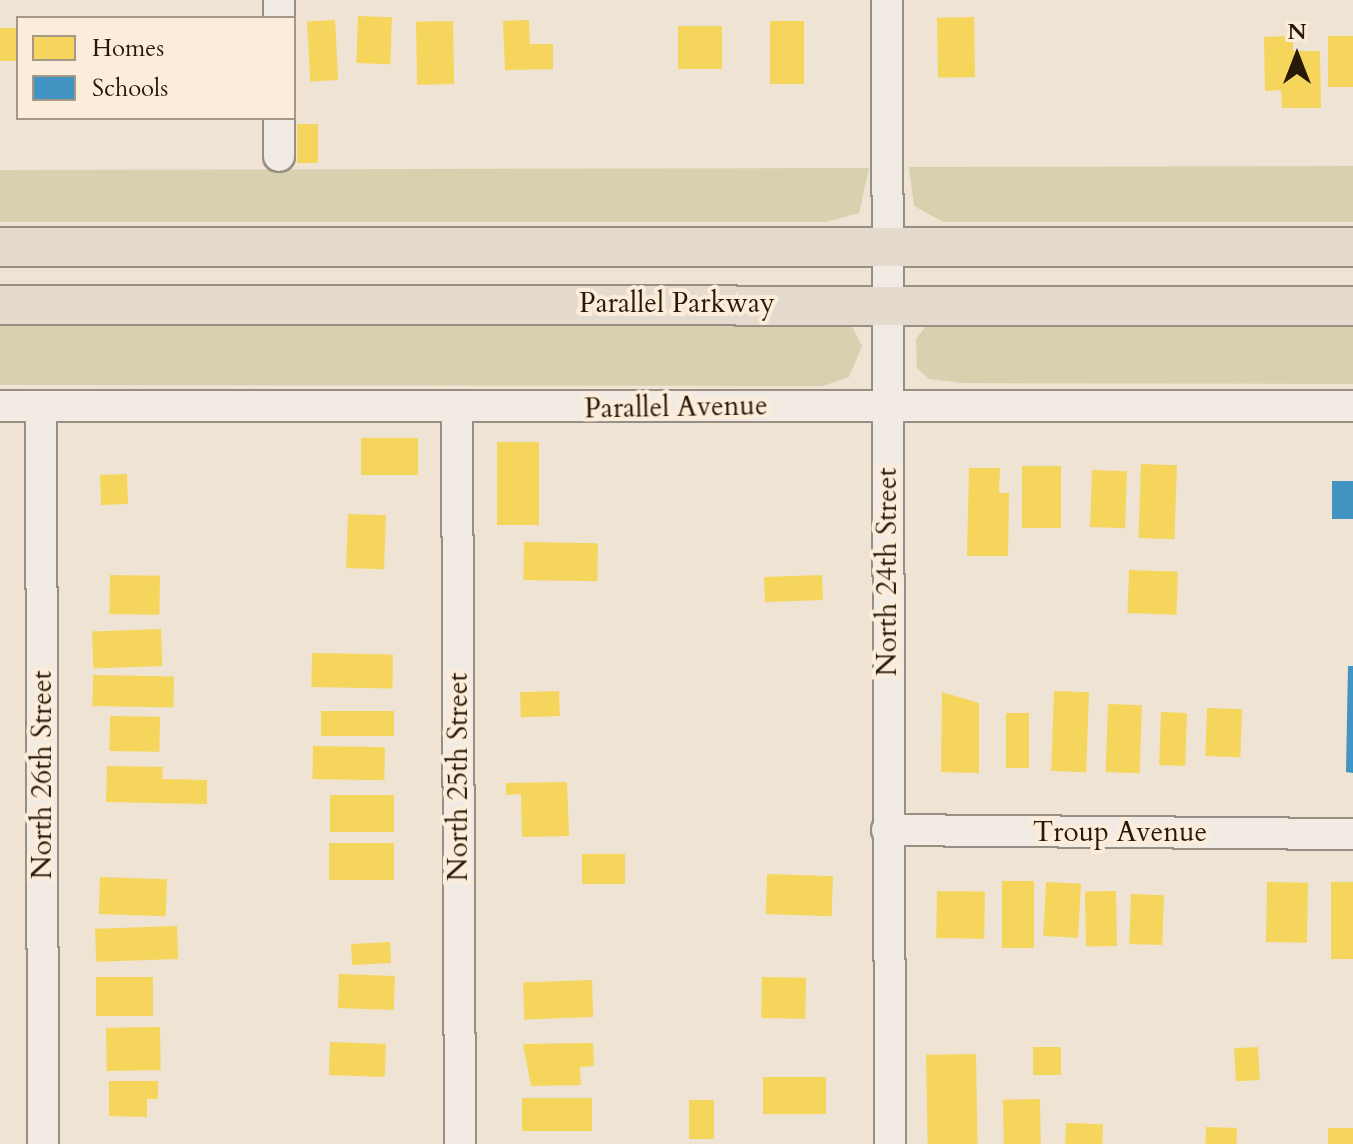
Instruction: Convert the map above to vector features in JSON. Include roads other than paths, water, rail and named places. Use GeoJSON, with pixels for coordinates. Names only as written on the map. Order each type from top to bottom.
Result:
{"type":"FeatureCollection","features":[{"type":"Feature","properties":{"kind":"main road","name":"Parallel Parkway"},"geometry":{"type":"LineString","coordinates":[[0,247],[1353,247]]}},
{"type":"Feature","properties":{"kind":"main road","name":"Parallel Parkway"},"geometry":{"type":"LineString","coordinates":[[0,305],[889,303],[1353,306]]}},
{"type":"Feature","properties":{"kind":"street","name":"North 24th Street"},"geometry":{"type":"LineString","coordinates":[[887,0],[890,1144]]}},
{"type":"Feature","properties":{"kind":"street"},"geometry":{"type":"LineString","coordinates":[[279,120],[279,156]]}},
{"type":"Feature","properties":{"kind":"street","name":"Parallel Avenue"},"geometry":{"type":"LineString","coordinates":[[0,406],[457,410],[1353,406]]}},
{"type":"Feature","properties":{"kind":"street","name":"North 26th Street"},"geometry":{"type":"LineString","coordinates":[[41,406],[43,1144]]}},
{"type":"Feature","properties":{"kind":"street","name":"North 25th Street"},"geometry":{"type":"LineString","coordinates":[[457,410],[460,1144]]}},
{"type":"Feature","properties":{"kind":"street","name":"Troup Avenue"},"geometry":{"type":"LineString","coordinates":[[887,830],[1353,834]]}}]}
